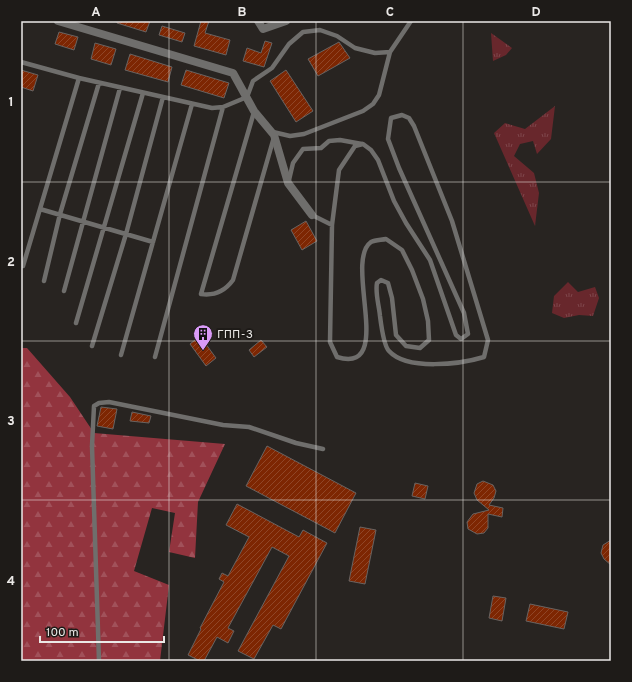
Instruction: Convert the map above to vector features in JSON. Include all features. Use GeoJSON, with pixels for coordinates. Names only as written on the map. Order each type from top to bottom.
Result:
{"type":"FeatureCollection","features":[{"type":"Feature","properties":{"kind":"street"},"geometry":{"type":"LineString","coordinates":[[58,21],[233,73],[254,111],[272,132],[288,183],[312,215]]}},
{"type":"Feature","properties":{"kind":"street"},"geometry":{"type":"LineString","coordinates":[[258,21],[263,29],[286,21]]}},
{"type":"Feature","properties":{"kind":"lane"},"geometry":{"type":"LineString","coordinates":[[254,111],[201,294],[208,295],[219,293],[227,288],[233,280],[272,132],[290,136],[304,134],[363,111],[373,104],[379,95],[390,52],[412,21]]}},
{"type":"Feature","properties":{"kind":"lane"},"geometry":{"type":"LineString","coordinates":[[21,62],[99,83],[212,108],[222,107],[247,96],[253,81],[272,68],[289,44],[303,32],[320,30],[337,36],[355,48],[375,53],[390,52]]}},
{"type":"Feature","properties":{"kind":"lane"},"geometry":{"type":"LineString","coordinates":[[23,266],[79,78]]}},
{"type":"Feature","properties":{"kind":"lane"},"geometry":{"type":"LineString","coordinates":[[44,281],[60,214],[99,83]]}},
{"type":"Feature","properties":{"kind":"lane"},"geometry":{"type":"LineString","coordinates":[[64,291],[120,88]]}},
{"type":"Feature","properties":{"kind":"lane"},"geometry":{"type":"LineString","coordinates":[[76,323],[143,93]]}},
{"type":"Feature","properties":{"kind":"lane"},"geometry":{"type":"LineString","coordinates":[[92,346],[126,234],[163,97]]}},
{"type":"Feature","properties":{"kind":"lane"},"geometry":{"type":"LineString","coordinates":[[121,355],[192,104]]}},
{"type":"Feature","properties":{"kind":"lane"},"geometry":{"type":"LineString","coordinates":[[155,357],[222,107]]}},
{"type":"Feature","properties":{"kind":"lane"},"geometry":{"type":"LineString","coordinates":[[288,183],[293,163],[303,149],[321,148],[329,141],[340,140],[364,144],[371,150],[378,160],[394,201],[406,223],[430,260],[456,335],[460,339],[468,334],[464,313],[399,168],[388,139],[391,118],[402,115],[409,118],[414,126],[452,221],[488,340],[484,356],[466,362],[426,363],[400,360],[388,350],[382,328],[376,290],[378,282],[381,280],[388,283],[392,298],[396,334],[406,346],[420,348],[430,340],[428,321],[423,299],[412,270],[402,250],[386,239],[372,242],[365,250],[362,263],[368,336],[364,351],[354,358],[345,359],[338,357],[330,342],[332,225],[339,170],[355,146],[364,144]]}},
{"type":"Feature","properties":{"kind":"lane"},"geometry":{"type":"LineString","coordinates":[[40,209],[153,242]]}},
{"type":"Feature","properties":{"kind":"lane"},"geometry":{"type":"LineString","coordinates":[[312,215],[332,225]]}},
{"type":"Feature","properties":{"kind":"lane"},"geometry":{"type":"LineString","coordinates":[[99,661],[92,446],[94,406],[99,403],[109,402],[223,425],[249,427],[296,443],[323,449]]}},
{"type":"Feature","properties":{"kind":"green space"},"geometry":{"type":"Polygon","coordinates":[[[491,33],[512,48],[506,55],[493,61],[491,33]]]}},
{"type":"Feature","properties":{"kind":"green space"},"geometry":{"type":"Polygon","coordinates":[[[555,106],[551,139],[537,154],[533,141],[520,144],[514,156],[534,173],[539,193],[535,226],[494,133],[505,123],[525,129],[555,106]]]}},
{"type":"Feature","properties":{"kind":"green space"},"geometry":{"type":"Polygon","coordinates":[[[568,282],[578,292],[595,287],[599,298],[593,316],[579,315],[564,318],[552,313],[554,296],[568,282]]]}},
{"type":"Feature","properties":{"kind":"green space"},"geometry":{"type":"Polygon","coordinates":[[[21,348],[27,348],[70,397],[94,433],[225,444],[198,502],[195,558],[169,552],[175,513],[152,508],[134,571],[169,585],[160,661],[21,661],[21,348]]]}},
{"type":"Feature","properties":{"kind":"building"},"geometry":{"type":"Polygon","coordinates":[[[117,21],[150,21],[146,32],[117,23],[117,21]]]}},
{"type":"Feature","properties":{"kind":"building"},"geometry":{"type":"Polygon","coordinates":[[[201,21],[209,21],[205,33],[230,40],[226,55],[194,46],[201,21]]]}},
{"type":"Feature","properties":{"kind":"building"},"geometry":{"type":"Polygon","coordinates":[[[162,26],[185,33],[182,42],[159,35],[162,26]]]}},
{"type":"Feature","properties":{"kind":"building"},"geometry":{"type":"Polygon","coordinates":[[[59,32],[78,37],[74,50],[55,44],[59,32]]]}},
{"type":"Feature","properties":{"kind":"building"},"geometry":{"type":"Polygon","coordinates":[[[265,41],[272,43],[264,67],[243,61],[247,48],[261,53],[265,41]]]}},
{"type":"Feature","properties":{"kind":"building"},"geometry":{"type":"Polygon","coordinates":[[[339,42],[350,58],[318,76],[308,59],[339,42]]]}},
{"type":"Feature","properties":{"kind":"building"},"geometry":{"type":"Polygon","coordinates":[[[95,43],[116,49],[111,65],[91,59],[95,43]]]}},
{"type":"Feature","properties":{"kind":"building"},"geometry":{"type":"Polygon","coordinates":[[[130,54],[172,67],[168,82],[125,70],[130,54]]]}},
{"type":"Feature","properties":{"kind":"building"},"geometry":{"type":"Polygon","coordinates":[[[21,70],[38,75],[33,91],[21,87],[21,70]]]}},
{"type":"Feature","properties":{"kind":"building"},"geometry":{"type":"Polygon","coordinates":[[[186,70],[229,83],[224,98],[181,85],[186,70]]]}},
{"type":"Feature","properties":{"kind":"building"},"geometry":{"type":"Polygon","coordinates":[[[286,70],[313,111],[296,122],[270,81],[286,70]]]}},
{"type":"Feature","properties":{"kind":"building"},"geometry":{"type":"Polygon","coordinates":[[[306,221],[317,241],[302,250],[291,230],[306,221]]]}},
{"type":"Feature","properties":{"kind":"building","name":"ГПП-3"},"geometry":{"type":"Polygon","coordinates":[[[200,336],[216,358],[206,366],[190,344],[200,336]]]}},
{"type":"Feature","properties":{"kind":"building"},"geometry":{"type":"Polygon","coordinates":[[[261,340],[267,347],[254,357],[249,350],[261,340]]]}},
{"type":"Feature","properties":{"kind":"building"},"geometry":{"type":"Polygon","coordinates":[[[101,407],[117,409],[113,429],[97,426],[101,407]]]}},
{"type":"Feature","properties":{"kind":"building"},"geometry":{"type":"Polygon","coordinates":[[[132,412],[151,416],[149,423],[130,421],[132,412]]]}},
{"type":"Feature","properties":{"kind":"building"},"geometry":{"type":"Polygon","coordinates":[[[267,446],[356,493],[335,533],[246,486],[267,446]]]}},
{"type":"Feature","properties":{"kind":"building"},"geometry":{"type":"Polygon","coordinates":[[[483,481],[493,485],[496,491],[494,498],[489,505],[503,508],[502,517],[488,514],[488,528],[484,533],[477,534],[468,529],[467,522],[473,514],[489,510],[477,500],[474,493],[477,484],[483,481]]]}},
{"type":"Feature","properties":{"kind":"building"},"geometry":{"type":"Polygon","coordinates":[[[415,483],[428,486],[425,499],[412,496],[415,483]]]}},
{"type":"Feature","properties":{"kind":"building"},"geometry":{"type":"Polygon","coordinates":[[[237,504],[299,537],[303,530],[327,543],[281,629],[273,625],[254,659],[238,651],[289,556],[272,547],[228,628],[234,631],[228,643],[217,637],[204,661],[200,661],[188,655],[224,582],[219,579],[222,573],[228,576],[249,537],[226,525],[237,504]]]}},
{"type":"Feature","properties":{"kind":"building"},"geometry":{"type":"Polygon","coordinates":[[[360,527],[376,530],[365,584],[349,581],[360,527]]]}},
{"type":"Feature","properties":{"kind":"building"},"geometry":{"type":"Polygon","coordinates":[[[611,540],[611,565],[604,559],[601,553],[603,545],[611,540]]]}},
{"type":"Feature","properties":{"kind":"building"},"geometry":{"type":"Polygon","coordinates":[[[493,596],[506,598],[502,621],[489,618],[493,596]]]}},
{"type":"Feature","properties":{"kind":"building"},"geometry":{"type":"Polygon","coordinates":[[[530,604],[568,612],[564,629],[526,621],[530,604]]]}},
{"type":"Feature","properties":{"kind":"place","name":"ГПП-3"},"geometry":{"type":"Point","coordinates":[203,351]}}]}
